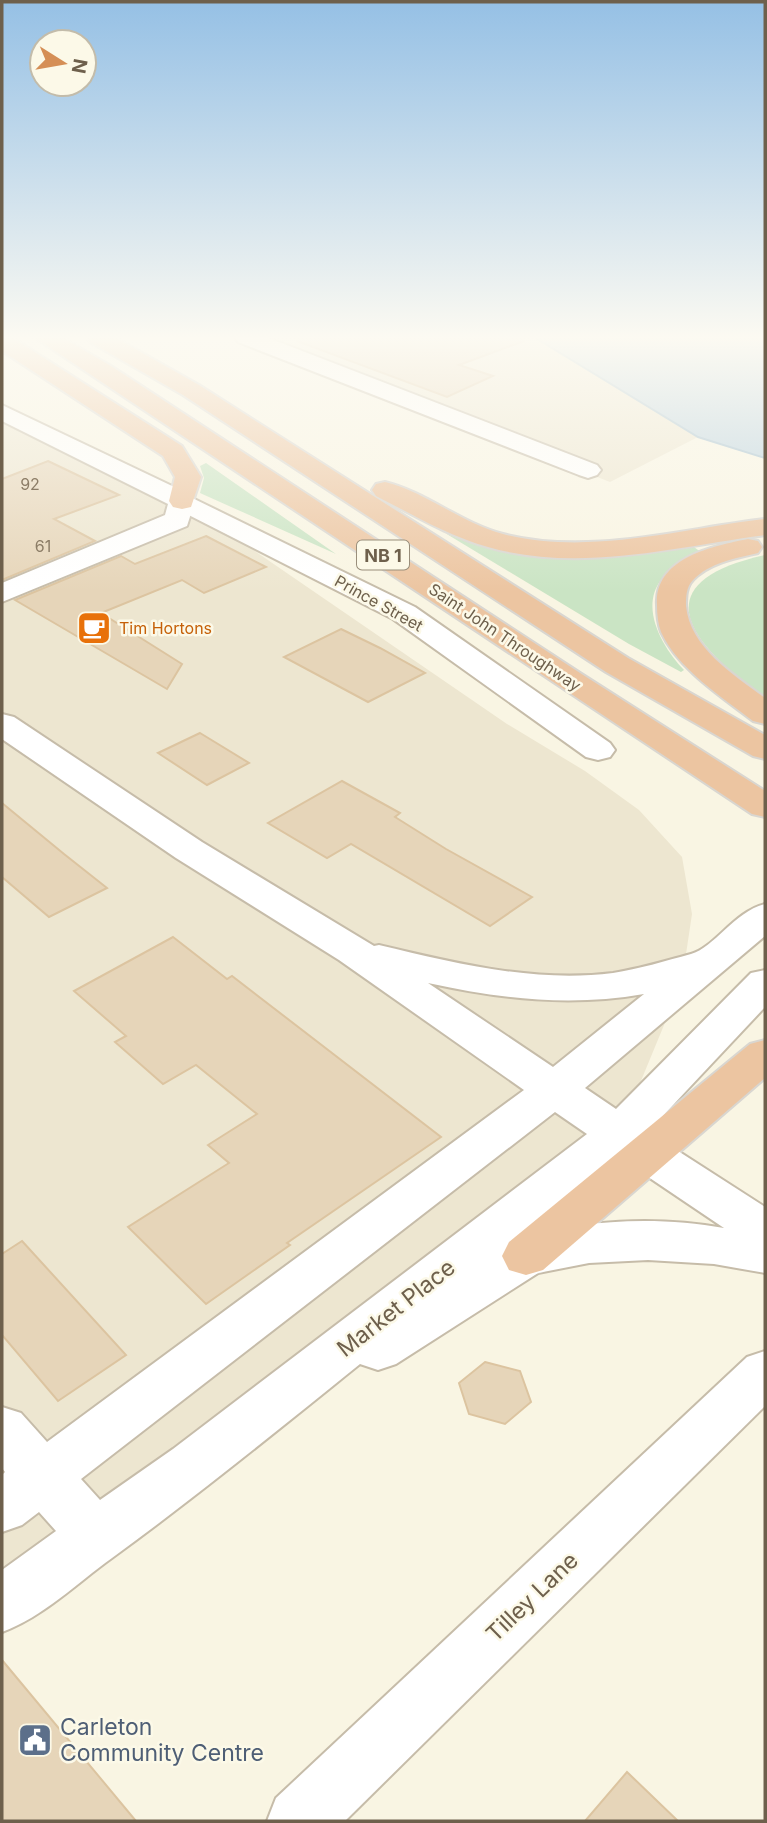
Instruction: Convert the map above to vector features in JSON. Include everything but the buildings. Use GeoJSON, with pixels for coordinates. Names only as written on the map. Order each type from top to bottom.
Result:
{"type":"FeatureCollection","features":[{"type":"Feature","properties":{"kind":"highway"},"geometry":{"type":"LineString","coordinates":[[128,422],[173,451],[188,477],[182,501]]}},
{"type":"Feature","properties":{"kind":"highway","name":"Saint John Throughway"},"geometry":{"type":"LineString","coordinates":[[181,422],[765,806]]}},
{"type":"Feature","properties":{"kind":"highway","name":"Saint John Throughway"},"geometry":{"type":"LineString","coordinates":[[241,422],[617,664],[765,749]]}},
{"type":"Feature","properties":{"kind":"highway"},"geometry":{"type":"LineString","coordinates":[[254,422],[434,514],[499,541],[567,550],[643,544],[765,527]]}},
{"type":"Feature","properties":{"kind":"highway"},"geometry":{"type":"LineString","coordinates":[[765,544],[716,553],[689,568],[672,586],[670,606],[675,631],[697,657],[720,680],[765,714]]}},
{"type":"Feature","properties":{"kind":"highway","name":"Saint John Throughway"},"geometry":{"type":"LineString","coordinates":[[719,776],[765,800]]}},
{"type":"Feature","properties":{"kind":"highway"},"geometry":{"type":"LineString","coordinates":[[526,1256],[633,1144],[765,1055]]}},
{"type":"Feature","properties":{"kind":"street","name":"Prince Street"},"geometry":{"type":"LineString","coordinates":[[22,422],[404,613],[598,750]]}},
{"type":"Feature","properties":{"kind":"street"},"geometry":{"type":"LineString","coordinates":[[465,422],[588,470]]}},
{"type":"Feature","properties":{"kind":"street"},"geometry":{"type":"LineString","coordinates":[[2,593],[177,520],[182,501]]}},
{"type":"Feature","properties":{"kind":"street"},"geometry":{"type":"LineString","coordinates":[[2,724],[189,850],[352,951],[554,1091],[765,1231]]}},
{"type":"Feature","properties":{"kind":"street"},"geometry":{"type":"LineString","coordinates":[[2,1507],[554,1091],[763,918]]}},
{"type":"Feature","properties":{"kind":"street"},"geometry":{"type":"LineString","coordinates":[[352,951],[467,980],[552,990],[635,983],[660,978],[712,958]]}},
{"type":"Feature","properties":{"kind":"street","name":"Market Place"},"geometry":{"type":"LineString","coordinates":[[2,1604],[633,1144],[765,983]]}},
{"type":"Feature","properties":{"kind":"street"},"geometry":{"type":"LineString","coordinates":[[192,1466],[526,1256],[589,1244],[648,1241],[714,1245],[765,1254]]}},
{"type":"Feature","properties":{"kind":"street","name":"Tilley Lane"},"geometry":{"type":"LineString","coordinates":[[299,1821],[765,1373]]}},
{"type":"Feature","properties":{"kind":"street"},"geometry":{"type":"LineString","coordinates":[[2,1430],[96,1536]]}},
{"type":"Feature","properties":{"kind":"shaded area"},"geometry":{"type":"Polygon","coordinates":[[[2,422],[22,422],[182,501],[507,724],[585,771],[639,810],[682,857],[692,914],[686,954],[669,1013],[619,1134],[96,1536],[2,1604],[2,422]]]}},
{"type":"Feature","properties":{"kind":"shaded area"},"geometry":{"type":"Polygon","coordinates":[[[458,422],[674,422],[698,437],[610,482],[458,422]]]}},
{"type":"Feature","properties":{"kind":"green space"},"geometry":{"type":"Polygon","coordinates":[[[206,463],[336,554],[200,493],[204,478],[200,466],[206,463]]]}},
{"type":"Feature","properties":{"kind":"green space"},"geometry":{"type":"Polygon","coordinates":[[[445,533],[508,553],[568,559],[628,556],[694,547],[702,553],[665,575],[655,591],[652,603],[653,616],[662,640],[684,670],[681,672],[629,644],[445,533]]]}},
{"type":"Feature","properties":{"kind":"green space"},"geometry":{"type":"Polygon","coordinates":[[[765,555],[765,698],[716,658],[699,637],[690,618],[690,599],[701,582],[726,567],[765,555]]]}},
{"type":"Feature","properties":{"kind":"water"},"geometry":{"type":"Polygon","coordinates":[[[674,422],[765,422],[765,458],[698,437],[674,422]]]}},
{"type":"Feature","properties":{"kind":"place","name":"Tim Hortons"},"geometry":{"type":"Point","coordinates":[94,628]}},
{"type":"Feature","properties":{"kind":"place","name":"Carleton Community Centre"},"geometry":{"type":"Point","coordinates":[35,1740]}}]}
